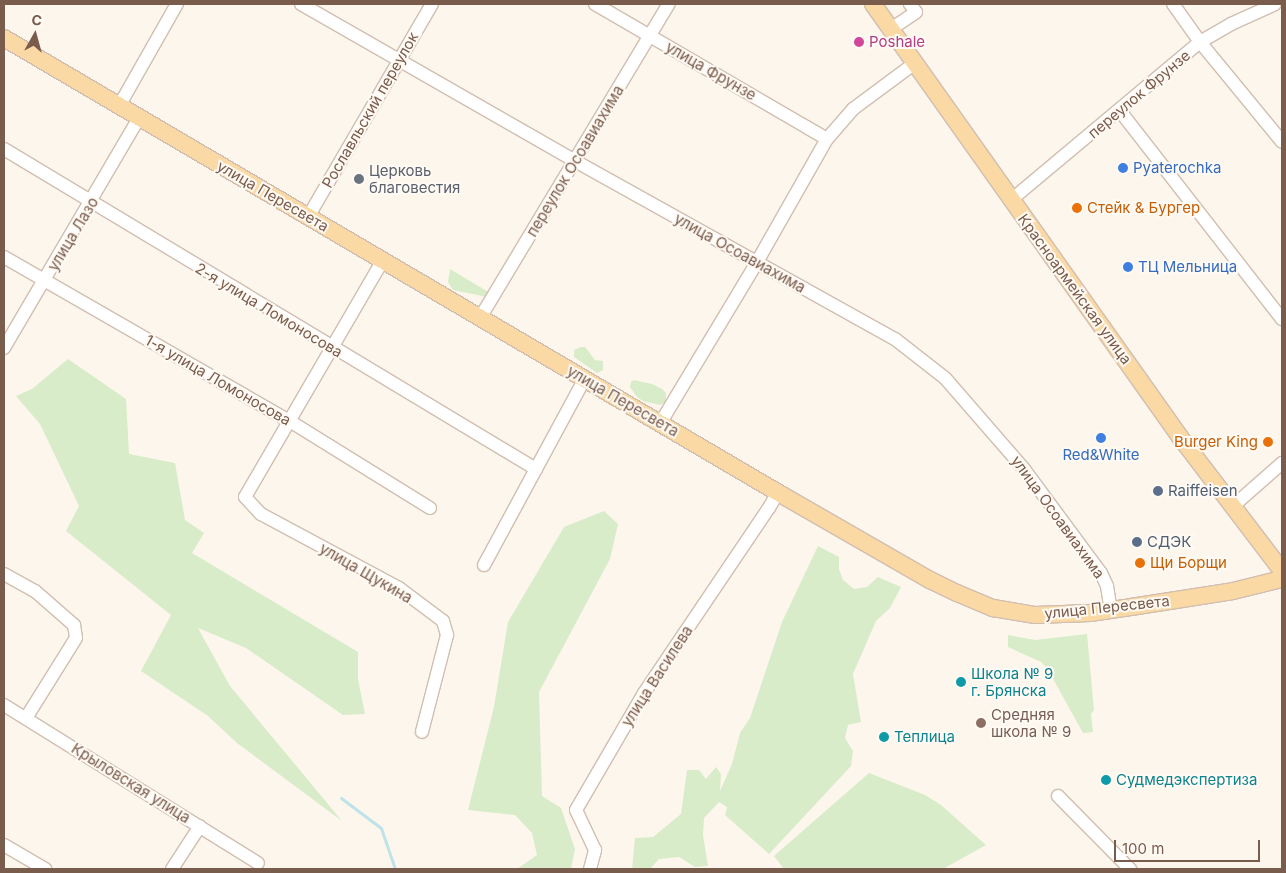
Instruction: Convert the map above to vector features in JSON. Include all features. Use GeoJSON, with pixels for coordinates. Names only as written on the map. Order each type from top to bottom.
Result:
{"type":"FeatureCollection","features":[{"type":"Feature","properties":{"kind":"main road","name":"Красноармейская улица"},"geometry":{"type":"LineString","coordinates":[[873,4],[1011,200],[1232,507],[1282,570]]}},
{"type":"Feature","properties":{"kind":"main road","name":"улица Пересвета"},"geometry":{"type":"LineString","coordinates":[[4,38],[930,580],[993,608],[1035,615],[1111,610],[1234,591],[1282,579]]}},
{"type":"Feature","properties":{"kind":"street"},"geometry":{"type":"LineString","coordinates":[[119,106],[177,4]]}},
{"type":"Feature","properties":{"kind":"street","name":"улица Осоавиахима"},"geometry":{"type":"LineString","coordinates":[[301,4],[575,161],[895,339],[945,378],[1024,469],[1101,573],[1107,586],[1111,610]]}},
{"type":"Feature","properties":{"kind":"street","name":"Рославльский переулок"},"geometry":{"type":"LineString","coordinates":[[308,216],[432,4]]}},
{"type":"Feature","properties":{"kind":"street","name":"улица Фрунзе"},"geometry":{"type":"LineString","coordinates":[[595,4],[827,139]]}},
{"type":"Feature","properties":{"kind":"street","name":"переулок Осоавиахима"},"geometry":{"type":"LineString","coordinates":[[480,318],[669,4]]}},
{"type":"Feature","properties":{"kind":"street"},"geometry":{"type":"LineString","coordinates":[[891,29],[916,12],[910,4]]}},
{"type":"Feature","properties":{"kind":"street"},"geometry":{"type":"LineString","coordinates":[[1173,4],[1200,42],[1282,142]]}},
{"type":"Feature","properties":{"kind":"street","name":"переулок Фрунзе"},"geometry":{"type":"LineString","coordinates":[[1011,200],[1120,111],[1200,42],[1231,24],[1276,4]]}},
{"type":"Feature","properties":{"kind":"street"},"geometry":{"type":"LineString","coordinates":[[661,422],[757,262],[827,139],[854,109],[915,63]]}},
{"type":"Feature","properties":{"kind":"street"},"geometry":{"type":"LineString","coordinates":[[1120,111],[1282,318]]}},
{"type":"Feature","properties":{"kind":"street","name":"улица Лазо"},"geometry":{"type":"LineString","coordinates":[[4,348],[140,118]]}},
{"type":"Feature","properties":{"kind":"street","name":"2-я улица Ломоносова"},"geometry":{"type":"LineString","coordinates":[[4,150],[331,348],[536,469]]}},
{"type":"Feature","properties":{"kind":"street","name":"1-я улица Ломоносова"},"geometry":{"type":"LineString","coordinates":[[4,257],[288,420],[430,508]]}},
{"type":"Feature","properties":{"kind":"street"},"geometry":{"type":"LineString","coordinates":[[288,420],[383,260]]}},
{"type":"Feature","properties":{"kind":"street"},"geometry":{"type":"LineString","coordinates":[[484,566],[585,378]]}},
{"type":"Feature","properties":{"kind":"street","name":"улица Щукина"},"geometry":{"type":"LineString","coordinates":[[288,420],[245,497],[261,514],[399,588],[443,621],[447,635],[422,732]]}},
{"type":"Feature","properties":{"kind":"street"},"geometry":{"type":"LineString","coordinates":[[1232,507],[1282,463]]}},
{"type":"Feature","properties":{"kind":"street","name":"улица Василева"},"geometry":{"type":"LineString","coordinates":[[590,869],[595,850],[576,810],[644,693],[764,516],[778,492]]}},
{"type":"Feature","properties":{"kind":"street"},"geometry":{"type":"LineString","coordinates":[[4,574],[35,591],[74,625],[76,638],[26,718]]}},
{"type":"Feature","properties":{"kind":"street","name":"Крыловская улица"},"geometry":{"type":"LineString","coordinates":[[4,705],[258,863]]}},
{"type":"Feature","properties":{"kind":"street"},"geometry":{"type":"LineString","coordinates":[[1058,796],[1130,869]]}},
{"type":"Feature","properties":{"kind":"street"},"geometry":{"type":"LineString","coordinates":[[172,869],[200,826]]}},
{"type":"Feature","properties":{"kind":"street"},"geometry":{"type":"LineString","coordinates":[[4,845],[45,869]]}},
{"type":"Feature","properties":{"kind":"green space"},"geometry":{"type":"Polygon","coordinates":[[[450,269],[490,293],[487,297],[453,290],[448,282],[450,269]]]}},
{"type":"Feature","properties":{"kind":"green space"},"geometry":{"type":"Polygon","coordinates":[[[585,347],[595,360],[603,361],[603,370],[597,373],[574,357],[574,350],[585,347]]]}},
{"type":"Feature","properties":{"kind":"green space"},"geometry":{"type":"Polygon","coordinates":[[[68,359],[126,399],[129,454],[175,463],[185,520],[204,533],[192,553],[358,652],[358,679],[365,714],[343,715],[246,648],[198,628],[230,686],[342,821],[237,743],[208,716],[141,671],[171,615],[66,531],[79,506],[40,424],[16,396],[32,389],[68,359]]]}},
{"type":"Feature","properties":{"kind":"green space"},"geometry":{"type":"Polygon","coordinates":[[[634,380],[652,384],[662,389],[666,393],[666,402],[660,405],[643,401],[637,397],[630,387],[631,382],[634,380]]]}},
{"type":"Feature","properties":{"kind":"green space"},"geometry":{"type":"Polygon","coordinates":[[[604,511],[618,524],[610,559],[539,692],[542,796],[561,808],[575,849],[571,869],[517,869],[537,855],[532,833],[515,815],[468,810],[494,707],[508,622],[564,527],[604,511]]]}},
{"type":"Feature","properties":{"kind":"green space"},"geometry":{"type":"Polygon","coordinates":[[[818,546],[839,557],[839,569],[843,580],[854,589],[867,587],[878,577],[901,587],[890,608],[876,621],[853,674],[861,722],[848,725],[845,738],[853,751],[851,766],[769,854],[725,815],[727,807],[719,802],[704,818],[703,835],[708,866],[695,867],[679,857],[659,859],[650,869],[632,869],[635,838],[653,837],[681,814],[687,770],[699,770],[706,779],[716,767],[721,774],[720,791],[732,764],[740,733],[750,718],[782,622],[818,546]]]}},
{"type":"Feature","properties":{"kind":"green space"},"geometry":{"type":"Polygon","coordinates":[[[1087,634],[1094,710],[1091,714],[1093,732],[1083,733],[1047,668],[1041,662],[1008,647],[1008,635],[1035,640],[1087,634]]]}},
{"type":"Feature","properties":{"kind":"green space"},"geometry":{"type":"Polygon","coordinates":[[[869,773],[925,795],[941,805],[986,845],[943,869],[784,869],[774,856],[869,773]]]}},
{"type":"Feature","properties":{"kind":"waterway"},"geometry":{"type":"LineString","coordinates":[[341,798],[381,828],[395,869]]}},
{"type":"Feature","properties":{"kind":"place","name":"Poshale"},"geometry":{"type":"Point","coordinates":[859,42]}},
{"type":"Feature","properties":{"kind":"place","name":"Pyaterochka"},"geometry":{"type":"Point","coordinates":[1123,168]}},
{"type":"Feature","properties":{"kind":"place","name":"Церковь благовестия"},"geometry":{"type":"Point","coordinates":[359,179]}},
{"type":"Feature","properties":{"kind":"place","name":"Стейк & Бургер"},"geometry":{"type":"Point","coordinates":[1077,208]}},
{"type":"Feature","properties":{"kind":"place","name":"ТЦ Мельница"},"geometry":{"type":"Point","coordinates":[1128,267]}},
{"type":"Feature","properties":{"kind":"place","name":"Red&White"},"geometry":{"type":"Point","coordinates":[1101,438]}},
{"type":"Feature","properties":{"kind":"place","name":"Burger King"},"geometry":{"type":"Point","coordinates":[1268,442]}},
{"type":"Feature","properties":{"kind":"place","name":"Raiffeisen"},"geometry":{"type":"Point","coordinates":[1158,491]}},
{"type":"Feature","properties":{"kind":"place","name":"СДЭК"},"geometry":{"type":"Point","coordinates":[1137,542]}},
{"type":"Feature","properties":{"kind":"place","name":"Щи Борщи"},"geometry":{"type":"Point","coordinates":[1140,563]}},
{"type":"Feature","properties":{"kind":"place","name":"Школа № 9 г. Брянска"},"geometry":{"type":"Point","coordinates":[961,682]}},
{"type":"Feature","properties":{"kind":"place","name":"Средняя школа № 9"},"geometry":{"type":"Point","coordinates":[981,723]}},
{"type":"Feature","properties":{"kind":"place","name":"Теплица"},"geometry":{"type":"Point","coordinates":[884,737]}},
{"type":"Feature","properties":{"kind":"place","name":"Судмедэкспертиза"},"geometry":{"type":"Point","coordinates":[1106,780]}}]}
